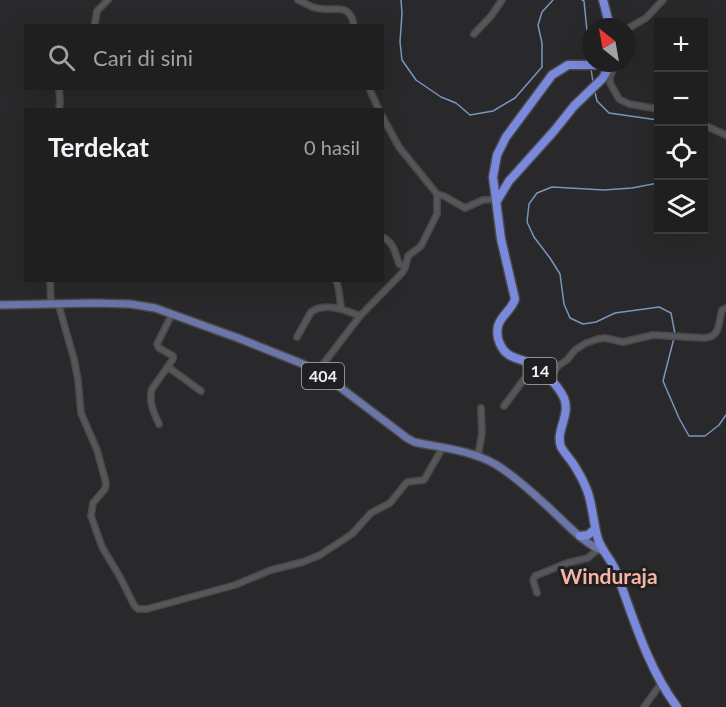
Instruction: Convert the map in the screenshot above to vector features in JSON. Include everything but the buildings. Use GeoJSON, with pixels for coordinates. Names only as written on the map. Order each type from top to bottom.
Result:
{"type":"FeatureCollection","features":[{"type":"Feature","properties":{"kind":"highway"},"geometry":{"type":"LineString","coordinates":[[603,0],[608,18]]}},
{"type":"Feature","properties":{"kind":"highway","name":"14"},"geometry":{"type":"LineString","coordinates":[[582,64],[564,66],[545,82],[497,155],[493,177],[503,251],[514,299],[511,308],[499,323],[498,340],[508,355],[534,366],[561,392],[567,409],[560,442],[585,485],[601,550],[616,570],[640,637],[677,707]]}},
{"type":"Feature","properties":{"kind":"highway"},"geometry":{"type":"LineString","coordinates":[[497,200],[509,181],[574,106],[607,72]]}},
{"type":"Feature","properties":{"kind":"highway"},"geometry":{"type":"LineString","coordinates":[[580,536],[588,535],[595,529]]}},
{"type":"Feature","properties":{"kind":"main road","name":"404"},"geometry":{"type":"LineString","coordinates":[[0,305],[130,304],[155,308],[303,364],[333,382],[406,438],[414,442],[478,456],[496,465],[545,503],[580,536],[601,550]]}},
{"type":"Feature","properties":{"kind":"street"},"geometry":{"type":"LineString","coordinates":[[95,24],[97,11],[108,0]]}},
{"type":"Feature","properties":{"kind":"street"},"geometry":{"type":"LineString","coordinates":[[298,0],[316,9],[346,10],[352,15],[354,24]]}},
{"type":"Feature","properties":{"kind":"street"},"geometry":{"type":"LineString","coordinates":[[474,34],[502,0]]}},
{"type":"Feature","properties":{"kind":"street"},"geometry":{"type":"LineString","coordinates":[[636,24],[646,18],[663,0]]}},
{"type":"Feature","properties":{"kind":"street"},"geometry":{"type":"LineString","coordinates":[[611,72],[610,83],[619,99],[629,104],[654,109]]}},
{"type":"Feature","properties":{"kind":"street"},"geometry":{"type":"LineString","coordinates":[[59,90],[59,108]]}},
{"type":"Feature","properties":{"kind":"street"},"geometry":{"type":"LineString","coordinates":[[370,90],[378,108]]}},
{"type":"Feature","properties":{"kind":"street"},"geometry":{"type":"LineString","coordinates":[[317,372],[360,316],[402,273],[408,256],[422,245],[437,214],[436,194],[399,147],[384,120]]}},
{"type":"Feature","properties":{"kind":"street"},"geometry":{"type":"LineString","coordinates":[[706,126],[726,135]]}},
{"type":"Feature","properties":{"kind":"street"},"geometry":{"type":"LineString","coordinates":[[436,194],[465,208],[483,200],[497,200]]}},
{"type":"Feature","properties":{"kind":"street"},"geometry":{"type":"LineString","coordinates":[[384,238],[393,246],[399,264],[405,266]]}},
{"type":"Feature","properties":{"kind":"street"},"geometry":{"type":"LineString","coordinates":[[50,282],[54,303],[74,359],[81,413],[97,450],[107,485],[93,503],[91,516],[105,553],[138,609],[147,609],[234,585],[271,570],[320,555],[351,534],[373,511],[390,503],[407,482],[424,480],[443,447]]}},
{"type":"Feature","properties":{"kind":"street"},"geometry":{"type":"LineString","coordinates":[[337,282],[341,308]]}},
{"type":"Feature","properties":{"kind":"street"},"geometry":{"type":"LineString","coordinates":[[297,337],[313,310],[341,308],[360,316]]}},
{"type":"Feature","properties":{"kind":"street"},"geometry":{"type":"LineString","coordinates":[[549,379],[558,366],[575,350],[593,340],[605,338],[623,342],[650,335],[704,338],[714,336],[721,310],[726,308]]}},
{"type":"Feature","properties":{"kind":"street"},"geometry":{"type":"LineString","coordinates":[[159,423],[151,404],[150,395],[173,359],[173,356],[159,348],[157,344],[172,314]]}},
{"type":"Feature","properties":{"kind":"street"},"geometry":{"type":"LineString","coordinates":[[504,406],[534,366]]}},
{"type":"Feature","properties":{"kind":"street"},"geometry":{"type":"LineString","coordinates":[[168,367],[201,391]]}},
{"type":"Feature","properties":{"kind":"street"},"geometry":{"type":"LineString","coordinates":[[478,456],[482,438],[482,408]]}},
{"type":"Feature","properties":{"kind":"street"},"geometry":{"type":"LineString","coordinates":[[537,593],[535,576],[567,563],[588,558],[601,550]]}},
{"type":"Feature","properties":{"kind":"street"},"geometry":{"type":"LineString","coordinates":[[644,707],[662,682]]}},
{"type":"Feature","properties":{"kind":"waterway"},"geometry":{"type":"LineString","coordinates":[[401,0],[402,60],[416,80],[441,97],[456,103],[470,115],[493,111],[515,98],[542,67],[542,43],[538,25],[542,12],[553,0]]}},
{"type":"Feature","properties":{"kind":"waterway"},"geometry":{"type":"LineString","coordinates":[[582,0],[586,18]]}},
{"type":"Feature","properties":{"kind":"waterway"},"geometry":{"type":"LineString","coordinates":[[591,72],[593,82]]}},
{"type":"Feature","properties":{"kind":"waterway"},"geometry":{"type":"LineString","coordinates":[[595,92],[597,101],[609,113],[654,119]]}},
{"type":"Feature","properties":{"kind":"waterway"},"geometry":{"type":"LineString","coordinates":[[654,184],[604,190],[552,187],[537,193],[529,204],[527,222],[534,237],[560,274],[564,304],[570,318],[583,324],[596,322],[615,313],[659,307],[671,313],[675,334]]}},
{"type":"Feature","properties":{"kind":"waterway"},"geometry":{"type":"LineString","coordinates":[[674,338],[663,381],[689,436],[705,436],[719,425],[726,415]]}},
{"type":"Feature","properties":{"kind":"district","name":"Winduraja"},"geometry":{"type":"Point","coordinates":[609,577]}}]}
